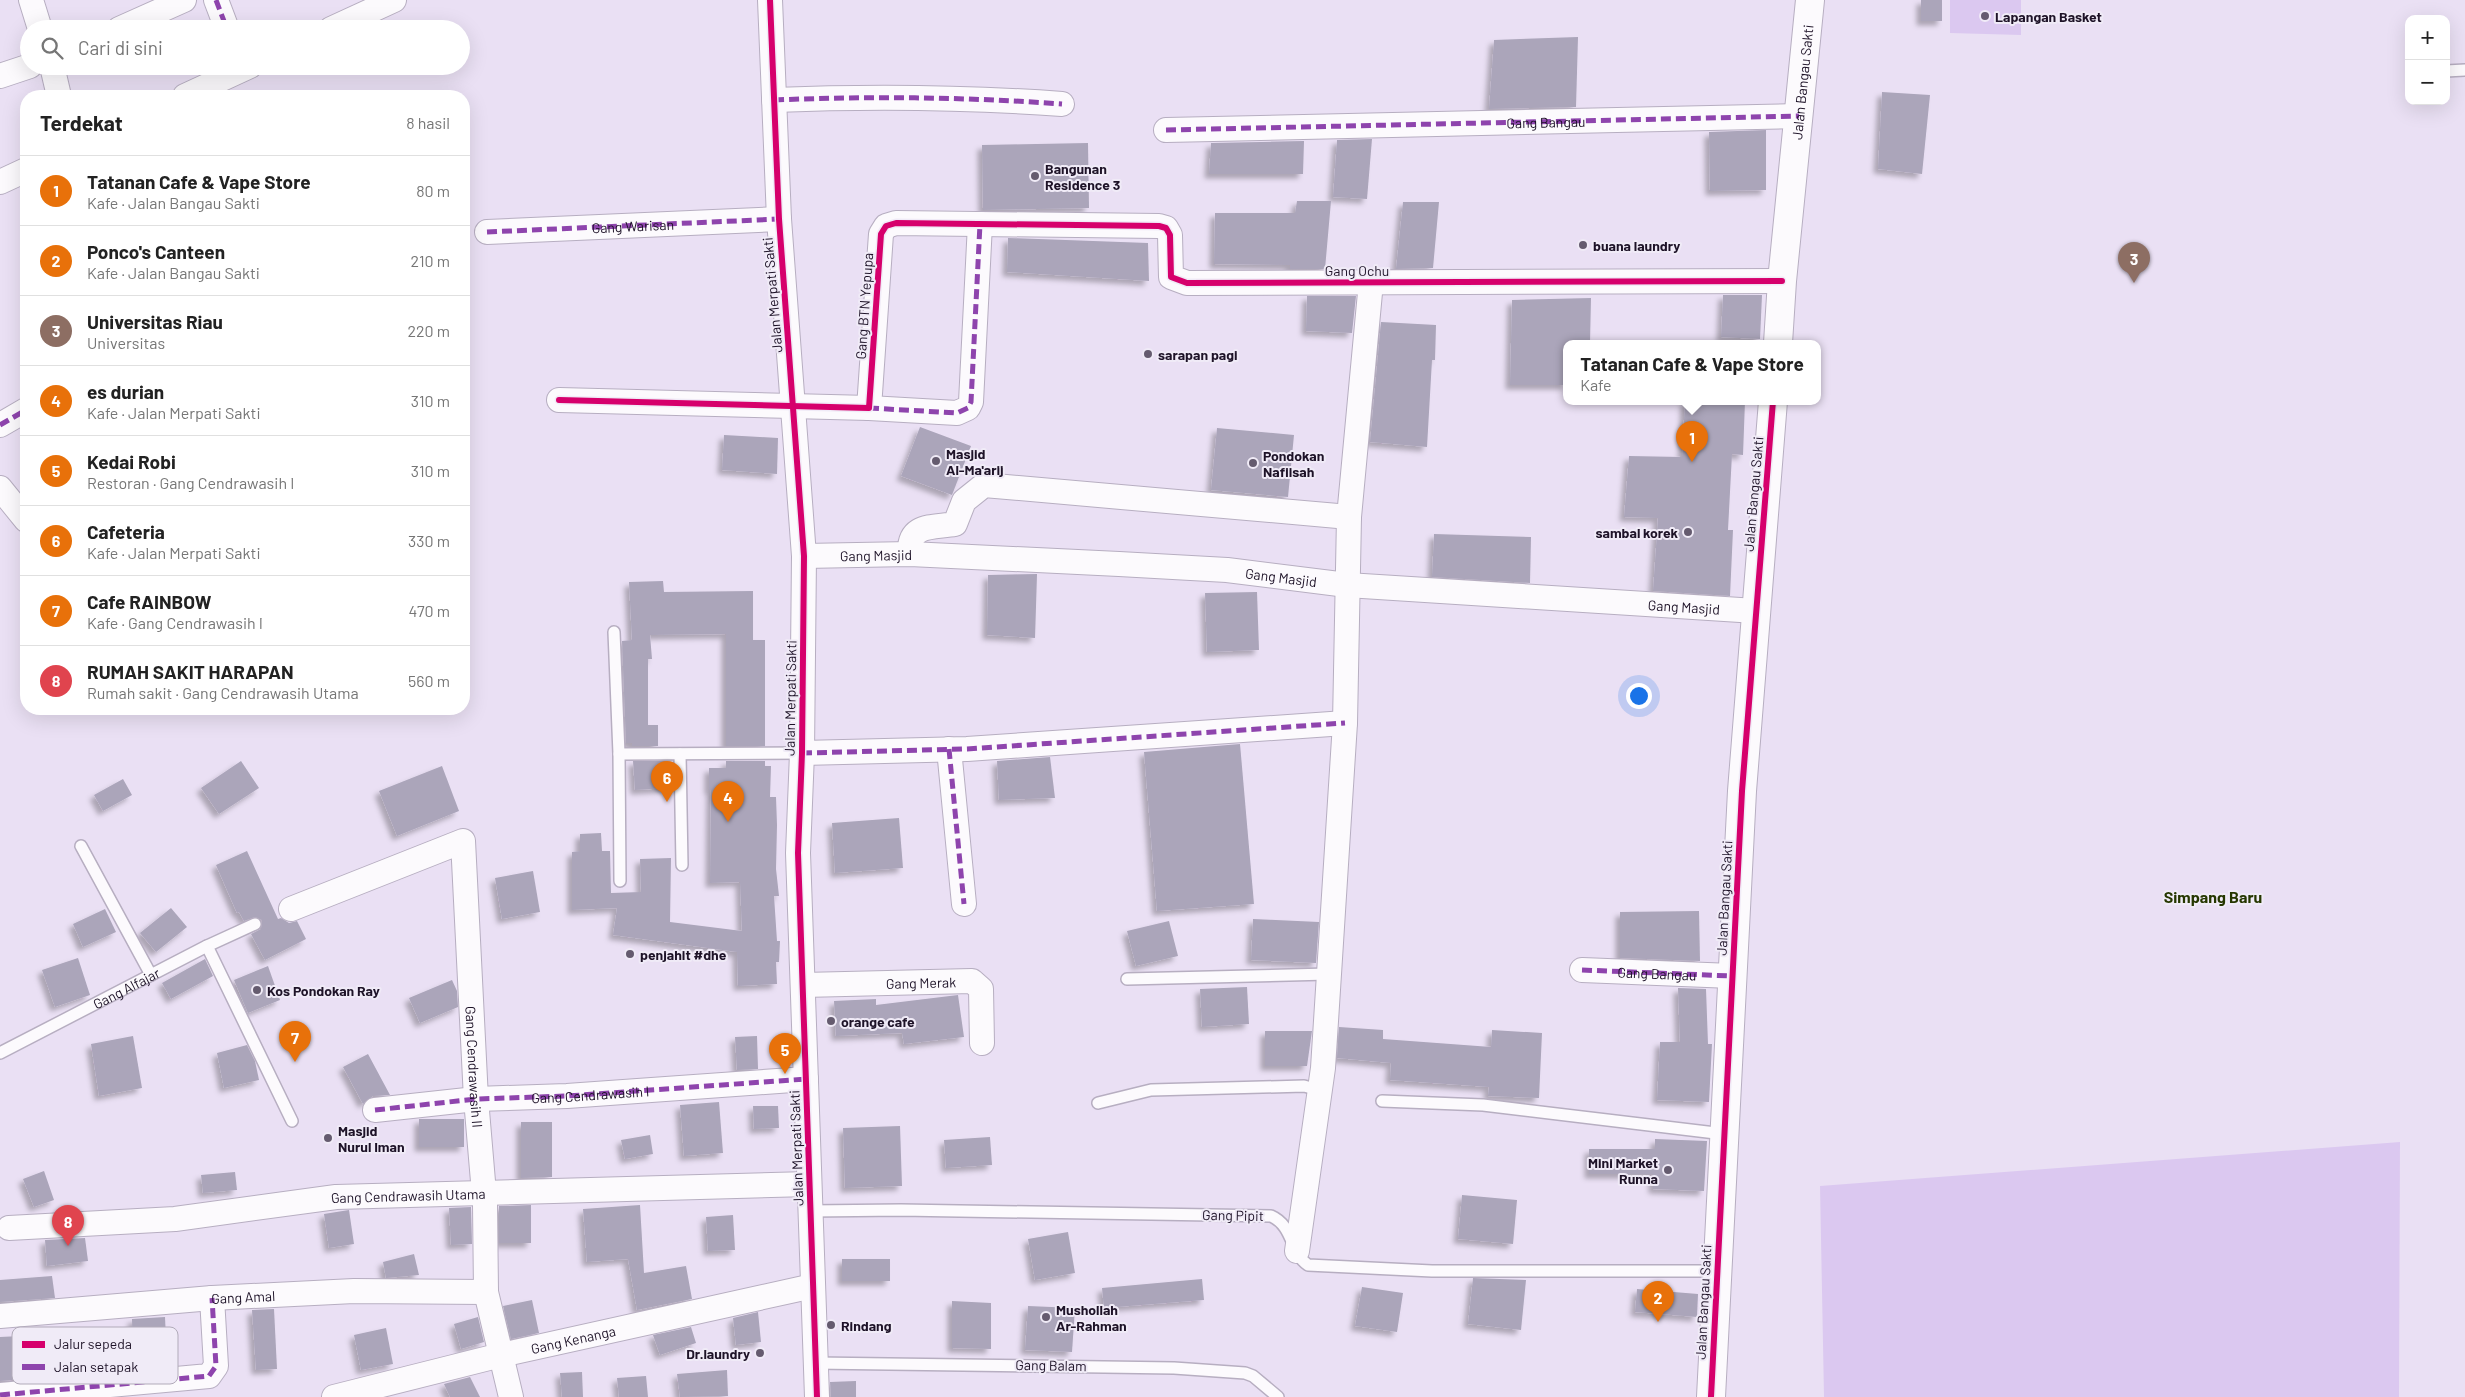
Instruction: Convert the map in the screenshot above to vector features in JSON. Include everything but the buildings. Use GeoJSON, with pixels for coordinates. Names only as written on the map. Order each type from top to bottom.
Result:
{"type":"FeatureCollection","features":[{"type":"Feature","properties":{"kind":"street"},"geometry":{"type":"LineString","coordinates":[[31,0],[37,20]]}},
{"type":"Feature","properties":{"kind":"street"},"geometry":{"type":"LineString","coordinates":[[139,20],[184,0]]}},
{"type":"Feature","properties":{"kind":"street"},"geometry":{"type":"LineString","coordinates":[[216,0],[224,20]]}},
{"type":"Feature","properties":{"kind":"street"},"geometry":{"type":"LineString","coordinates":[[351,20],[394,0]]}},
{"type":"Feature","properties":{"kind":"street","name":"Jalan Merpati Sakti"},"geometry":{"type":"LineString","coordinates":[[770,0],[779,219],[804,556],[802,753],[798,852],[816,1397]]}},
{"type":"Feature","properties":{"kind":"street","name":"Jalan Bangau Sakti"},"geometry":{"type":"LineString","coordinates":[[1778,340],[1782,281],[1800,116],[1810,0]]}},
{"type":"Feature","properties":{"kind":"street"},"geometry":{"type":"LineString","coordinates":[[0,76],[20,69]]}},
{"type":"Feature","properties":{"kind":"street"},"geometry":{"type":"LineString","coordinates":[[54,75],[58,90]]}},
{"type":"Feature","properties":{"kind":"street"},"geometry":{"type":"LineString","coordinates":[[197,90],[228,75]]}},
{"type":"Feature","properties":{"kind":"street"},"geometry":{"type":"LineString","coordinates":[[774,100],[872,96],[969,98],[1062,104]]}},
{"type":"Feature","properties":{"kind":"street","name":"Gang Bangau"},"geometry":{"type":"LineString","coordinates":[[1166,130],[1800,116]]}},
{"type":"Feature","properties":{"kind":"street"},"geometry":{"type":"LineString","coordinates":[[0,182],[20,173]]}},
{"type":"Feature","properties":{"kind":"street","name":"Gang Warisan"},"geometry":{"type":"LineString","coordinates":[[487,232],[779,219]]}},
{"type":"Feature","properties":{"kind":"street","name":"Gang BTN Yepupa"},"geometry":{"type":"LineString","coordinates":[[869,408],[882,234],[886,226],[896,223],[980,224]]}},
{"type":"Feature","properties":{"kind":"street"},"geometry":{"type":"LineString","coordinates":[[559,400],[869,408],[957,413],[968,408],[971,402],[980,224]]}},
{"type":"Feature","properties":{"kind":"street","name":"Gang Ochu"},"geometry":{"type":"LineString","coordinates":[[980,224],[1159,226],[1166,228],[1170,235],[1171,278],[1187,283],[1782,281]]}},
{"type":"Feature","properties":{"kind":"street"},"geometry":{"type":"LineString","coordinates":[[1297,1251],[1323,1068],[1346,723],[1349,517],[1371,282]]}},
{"type":"Feature","properties":{"kind":"street","name":"Jalan Bangau Sakti"},"geometry":{"type":"LineString","coordinates":[[1711,1397],[1742,790],[1773,405]]}},
{"type":"Feature","properties":{"kind":"street"},"geometry":{"type":"LineString","coordinates":[[0,425],[20,413]]}},
{"type":"Feature","properties":{"kind":"street"},"geometry":{"type":"LineString","coordinates":[[910,554],[909,543],[912,535],[923,528],[954,524],[964,501],[984,485],[1349,517]]}},
{"type":"Feature","properties":{"kind":"street"},"geometry":{"type":"LineString","coordinates":[[0,488],[20,513]]}},
{"type":"Feature","properties":{"kind":"street","name":"Gang Masjid"},"geometry":{"type":"LineString","coordinates":[[804,556],[910,554],[1226,570],[1347,585],[1756,611]]}},
{"type":"Feature","properties":{"kind":"street"},"geometry":{"type":"LineString","coordinates":[[802,753],[949,749],[1346,723]]}},
{"type":"Feature","properties":{"kind":"street"},"geometry":{"type":"LineString","coordinates":[[949,749],[964,904]]}},
{"type":"Feature","properties":{"kind":"street","name":"Gang Cendrawasih II"},"geometry":{"type":"LineString","coordinates":[[291,909],[463,841],[476,1099],[484,1193],[486,1292],[511,1397]]}},
{"type":"Feature","properties":{"kind":"street","name":"Gang Bangau"},"geometry":{"type":"LineString","coordinates":[[1582,970],[1732,976]]}},
{"type":"Feature","properties":{"kind":"street","name":"Gang Merak"},"geometry":{"type":"LineString","coordinates":[[803,985],[972,981],[981,989],[982,1043]]}},
{"type":"Feature","properties":{"kind":"street","name":"Gang Cendrawasih I"},"geometry":{"type":"LineString","coordinates":[[375,1110],[476,1099],[567,1096],[806,1079]]}},
{"type":"Feature","properties":{"kind":"street","name":"Gang Cendrawasih Utama"},"geometry":{"type":"LineString","coordinates":[[9,1228],[175,1219],[336,1197],[809,1184]]}},
{"type":"Feature","properties":{"kind":"street","name":"Gang Kenanga"},"geometry":{"type":"LineString","coordinates":[[334,1397],[501,1355],[813,1286]]}},
{"type":"Feature","properties":{"kind":"street","name":"Gang Amal"},"geometry":{"type":"LineString","coordinates":[[0,1316],[82,1307],[212,1298],[354,1291],[486,1292]]}},
{"type":"Feature","properties":{"kind":"street"},"geometry":{"type":"LineString","coordinates":[[178,1379],[209,1376],[216,1366],[212,1298]]}},
{"type":"Feature","properties":{"kind":"street"},"geometry":{"type":"LineString","coordinates":[[0,1396],[125,1384]]}},
{"type":"Feature","properties":{"kind":"lane"},"geometry":{"type":"LineString","coordinates":[[2450,70],[2465,70]]}},
{"type":"Feature","properties":{"kind":"lane"},"geometry":{"type":"LineString","coordinates":[[614,632],[619,754],[620,881]]}},
{"type":"Feature","properties":{"kind":"lane"},"geometry":{"type":"LineString","coordinates":[[619,754],[802,753]]}},
{"type":"Feature","properties":{"kind":"lane"},"geometry":{"type":"LineString","coordinates":[[680,754],[682,865]]}},
{"type":"Feature","properties":{"kind":"lane"},"geometry":{"type":"LineString","coordinates":[[81,846],[151,975]]}},
{"type":"Feature","properties":{"kind":"lane","name":"Gang Alfajar"},"geometry":{"type":"LineString","coordinates":[[0,1053],[207,946],[255,924]]}},
{"type":"Feature","properties":{"kind":"lane"},"geometry":{"type":"LineString","coordinates":[[207,946],[292,1121]]}},
{"type":"Feature","properties":{"kind":"lane"},"geometry":{"type":"LineString","coordinates":[[1127,979],[1328,974]]}},
{"type":"Feature","properties":{"kind":"lane"},"geometry":{"type":"LineString","coordinates":[[1098,1103],[1152,1090],[1304,1086],[1319,1090]]}},
{"type":"Feature","properties":{"kind":"lane"},"geometry":{"type":"LineString","coordinates":[[1382,1101],[1483,1105],[1724,1134]]}},
{"type":"Feature","properties":{"kind":"lane","name":"Gang Pipit"},"geometry":{"type":"LineString","coordinates":[[810,1212],[901,1210],[1271,1216],[1284,1226],[1297,1251],[1297,1256],[1308,1265],[1432,1271],[1717,1271]]}},
{"type":"Feature","properties":{"kind":"lane","name":"Gang Balam"},"geometry":{"type":"LineString","coordinates":[[815,1363],[1174,1368],[1253,1376],[1278,1397]]}},
{"type":"Feature","properties":{"kind":"shaded area","name":"Lapangan Basket"},"geometry":{"type":"Polygon","coordinates":[[[1950,0],[2021,0],[2021,35],[1950,33],[1950,0]]]}},
{"type":"Feature","properties":{"kind":"shaded area"},"geometry":{"type":"Polygon","coordinates":[[[2400,1142],[2399,1397],[1824,1397],[1820,1186],[2400,1142]]]}},
{"type":"Feature","properties":{"kind":"marked path"},"geometry":{"type":"LineString","coordinates":[[216,0],[224,20]]}},
{"type":"Feature","properties":{"kind":"marked path"},"geometry":{"type":"LineString","coordinates":[[774,100],[918,98],[1062,104]]}},
{"type":"Feature","properties":{"kind":"marked path"},"geometry":{"type":"LineString","coordinates":[[1166,130],[1799,116]]}},
{"type":"Feature","properties":{"kind":"marked path"},"geometry":{"type":"LineString","coordinates":[[487,232],[779,219]]}},
{"type":"Feature","properties":{"kind":"marked path"},"geometry":{"type":"LineString","coordinates":[[869,408],[957,413],[968,408],[971,402],[980,224]]}},
{"type":"Feature","properties":{"kind":"marked path"},"geometry":{"type":"LineString","coordinates":[[0,425],[20,413]]}},
{"type":"Feature","properties":{"kind":"marked path"},"geometry":{"type":"LineString","coordinates":[[802,753],[967,749],[1345,723]]}},
{"type":"Feature","properties":{"kind":"marked path"},"geometry":{"type":"LineString","coordinates":[[949,749],[964,904]]}},
{"type":"Feature","properties":{"kind":"marked path"},"geometry":{"type":"LineString","coordinates":[[1582,970],[1732,976]]}},
{"type":"Feature","properties":{"kind":"marked path"},"geometry":{"type":"LineString","coordinates":[[375,1110],[476,1099],[567,1096],[806,1079]]}},
{"type":"Feature","properties":{"kind":"marked path"},"geometry":{"type":"LineString","coordinates":[[178,1379],[209,1376],[216,1366],[212,1298]]}},
{"type":"Feature","properties":{"kind":"marked path"},"geometry":{"type":"LineString","coordinates":[[0,1395],[121,1384]]}},
{"type":"Feature","properties":{"kind":"cycle path"},"geometry":{"type":"LineString","coordinates":[[770,0],[779,219],[804,556],[802,753],[798,853],[817,1397]]}},
{"type":"Feature","properties":{"kind":"cycle path"},"geometry":{"type":"LineString","coordinates":[[559,400],[869,408],[881,234],[886,226],[896,223],[1159,226],[1166,228],[1170,235],[1171,277],[1187,283],[1782,281]]}},
{"type":"Feature","properties":{"kind":"cycle path"},"geometry":{"type":"LineString","coordinates":[[1711,1397],[1742,791],[1773,405]]}},
{"type":"Feature","properties":{"kind":"place","name":"Lapangan Basket"},"geometry":{"type":"Point","coordinates":[1985,16]}},
{"type":"Feature","properties":{"kind":"place","name":"Bangunan Residence 3"},"geometry":{"type":"Point","coordinates":[1035,176]}},
{"type":"Feature","properties":{"kind":"place","name":"buana laundry"},"geometry":{"type":"Point","coordinates":[1583,245]}},
{"type":"Feature","properties":{"kind":"place","name":"Universitas Riau"},"geometry":{"type":"Point","coordinates":[2134,283]}},
{"type":"Feature","properties":{"kind":"place","name":"sarapan pagi"},"geometry":{"type":"Point","coordinates":[1148,354]}},
{"type":"Feature","properties":{"kind":"place","name":"Masjid Al-Ma'arij"},"geometry":{"type":"Point","coordinates":[936,461]}},
{"type":"Feature","properties":{"kind":"place","name":"Tatanan Cafe & Vape Store"},"geometry":{"type":"Point","coordinates":[1692,462]}},
{"type":"Feature","properties":{"kind":"place","name":"Pondokan Nafiisah"},"geometry":{"type":"Point","coordinates":[1253,463]}},
{"type":"Feature","properties":{"kind":"place","name":"sambal korek"},"geometry":{"type":"Point","coordinates":[1688,532]}},
{"type":"Feature","properties":{"kind":"place","name":"Cafeteria"},"geometry":{"type":"Point","coordinates":[667,802]}},
{"type":"Feature","properties":{"kind":"place","name":"es durian"},"geometry":{"type":"Point","coordinates":[728,822]}},
{"type":"Feature","properties":{"kind":"place","name":"penjahit #dhe"},"geometry":{"type":"Point","coordinates":[630,954]}},
{"type":"Feature","properties":{"kind":"place","name":"Kos Pondokan Ray"},"geometry":{"type":"Point","coordinates":[257,990]}},
{"type":"Feature","properties":{"kind":"place","name":"orange cafe"},"geometry":{"type":"Point","coordinates":[831,1021]}},
{"type":"Feature","properties":{"kind":"place","name":"Cafe RAINBOW"},"geometry":{"type":"Point","coordinates":[295,1062]}},
{"type":"Feature","properties":{"kind":"place","name":"Kedai Robi"},"geometry":{"type":"Point","coordinates":[785,1074]}},
{"type":"Feature","properties":{"kind":"place","name":"Masjid Nurul Iman"},"geometry":{"type":"Point","coordinates":[328,1138]}},
{"type":"Feature","properties":{"kind":"place","name":"Mini Market Runna"},"geometry":{"type":"Point","coordinates":[1668,1170]}},
{"type":"Feature","properties":{"kind":"place","name":"RUMAH SAKIT HARAPAN"},"geometry":{"type":"Point","coordinates":[68,1246]}},
{"type":"Feature","properties":{"kind":"place","name":"Mushollah Ar-Rahman"},"geometry":{"type":"Point","coordinates":[1046,1317]}},
{"type":"Feature","properties":{"kind":"place","name":"Ponco's Canteen"},"geometry":{"type":"Point","coordinates":[1658,1322]}},
{"type":"Feature","properties":{"kind":"place","name":"Rindang"},"geometry":{"type":"Point","coordinates":[831,1325]}},
{"type":"Feature","properties":{"kind":"place","name":"Dr.laundry"},"geometry":{"type":"Point","coordinates":[760,1353]}},
{"type":"Feature","properties":{"kind":"district","name":"Simpang Baru"},"geometry":{"type":"Point","coordinates":[2213,896]}}]}
